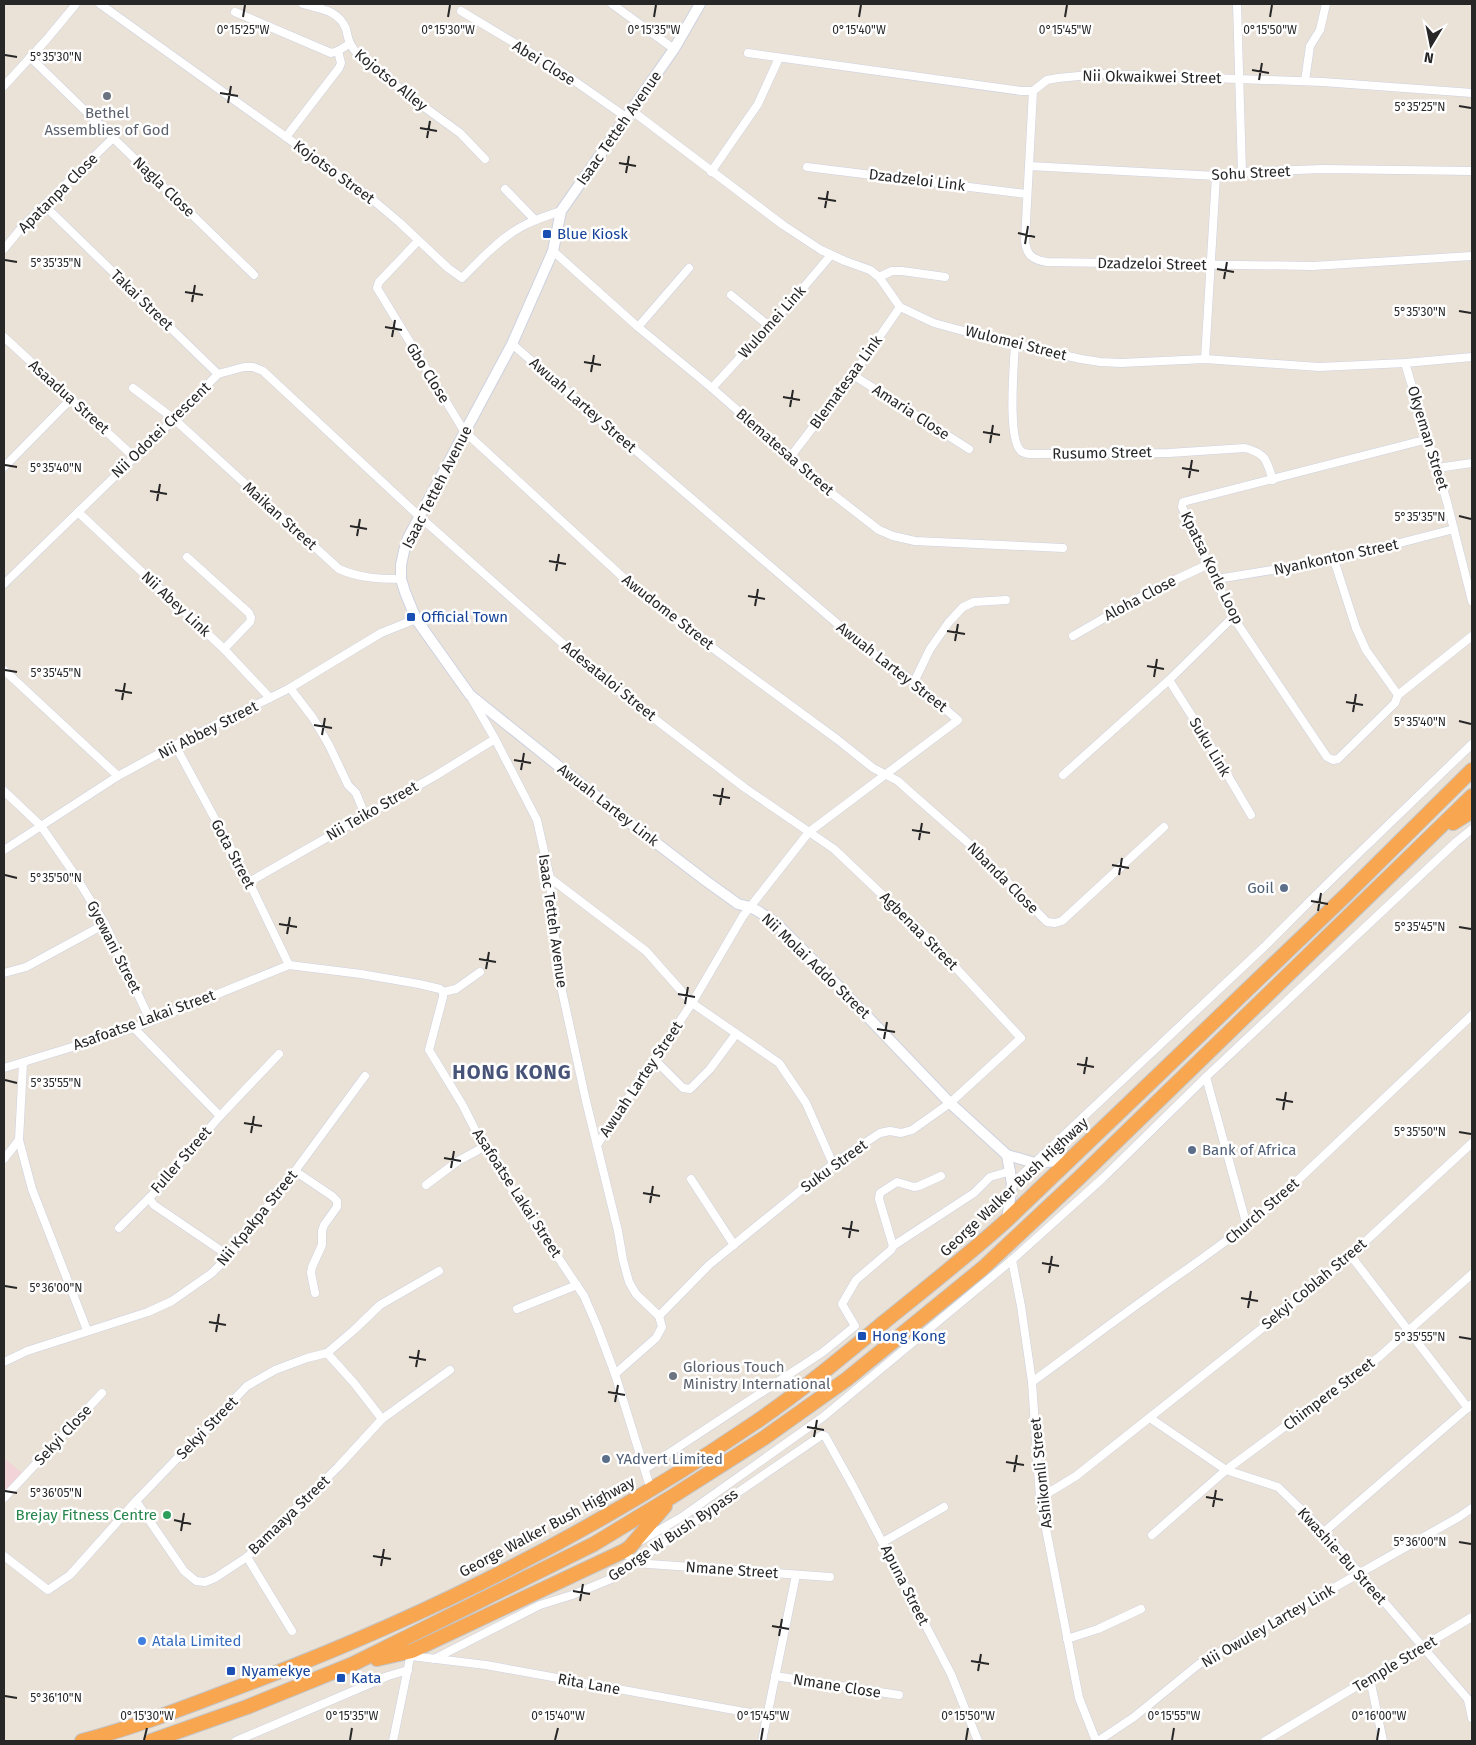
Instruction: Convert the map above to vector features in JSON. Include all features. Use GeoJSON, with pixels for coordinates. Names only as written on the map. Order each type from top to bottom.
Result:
{"type":"FeatureCollection","features":[{"type":"Feature","properties":{"kind":"highway","name":"George Walker Bush Highway"},"geometry":{"type":"LineString","coordinates":[[82,1741],[122,1731],[284,1670],[373,1634],[431,1607],[541,1551],[651,1490],[757,1421],[834,1364],[1007,1220],[1346,895],[1472,770]]}},
{"type":"Feature","properties":{"kind":"highway"},"geometry":{"type":"LineString","coordinates":[[151,1741],[247,1707],[353,1664],[594,1544],[764,1438],[847,1379],[983,1268],[1079,1178],[1472,796]]}},
{"type":"Feature","properties":{"kind":"highway"},"geometry":{"type":"LineString","coordinates":[[1428,840],[1472,811]]}},
{"type":"Feature","properties":{"kind":"highway"},"geometry":{"type":"LineString","coordinates":[[353,1664],[411,1653],[627,1549],[673,1496]]}},
{"type":"Feature","properties":{"kind":"street"},"geometry":{"type":"LineString","coordinates":[[4,86],[76,4]]}},
{"type":"Feature","properties":{"kind":"street","name":"Kojotso Street"},"geometry":{"type":"LineString","coordinates":[[100,4],[367,195],[448,268],[462,278],[503,240],[522,226],[561,212]]}},
{"type":"Feature","properties":{"kind":"street","name":"Kojotso Alley"},"geometry":{"type":"LineString","coordinates":[[303,4],[333,13],[340,18],[350,44],[373,68],[460,133],[485,159]]}},
{"type":"Feature","properties":{"kind":"street"},"geometry":{"type":"LineString","coordinates":[[612,4],[674,49]]}},
{"type":"Feature","properties":{"kind":"street","name":"Isaac Tetteh Avenue"},"geometry":{"type":"LineString","coordinates":[[659,1316],[636,1294],[629,1282],[562,991],[552,914],[550,878],[537,820],[495,738],[470,695],[416,618],[401,578],[401,565],[404,551],[420,516],[512,344],[553,251],[561,212],[674,49],[700,4]]}},
{"type":"Feature","properties":{"kind":"street"},"geometry":{"type":"LineString","coordinates":[[1237,4],[1242,172]]}},
{"type":"Feature","properties":{"kind":"street"},"geometry":{"type":"LineString","coordinates":[[1305,81],[1310,46],[1320,30],[1326,4]]}},
{"type":"Feature","properties":{"kind":"street","name":"Abei Close"},"geometry":{"type":"LineString","coordinates":[[461,11],[628,113]]}},
{"type":"Feature","properties":{"kind":"street"},"geometry":{"type":"LineString","coordinates":[[235,12],[322,50],[338,51],[350,44]]}},
{"type":"Feature","properties":{"kind":"street"},"geometry":{"type":"LineString","coordinates":[[286,137],[339,68],[338,51]]}},
{"type":"Feature","properties":{"kind":"street"},"geometry":{"type":"LineString","coordinates":[[748,53],[1021,92],[1033,91]]}},
{"type":"Feature","properties":{"kind":"street","name":"Nagla Close"},"geometry":{"type":"LineString","coordinates":[[30,57],[254,275]]}},
{"type":"Feature","properties":{"kind":"street"},"geometry":{"type":"LineString","coordinates":[[711,172],[758,104],[779,58]]}},
{"type":"Feature","properties":{"kind":"street","name":"Nii Okwaikwei Street"},"geometry":{"type":"LineString","coordinates":[[1033,91],[1047,80],[1100,74],[1305,81],[1472,93]]}},
{"type":"Feature","properties":{"kind":"street","name":"Dzadzeloi Street"},"geometry":{"type":"LineString","coordinates":[[1033,91],[1026,194],[1025,247],[1027,252],[1035,259],[1047,262],[1313,266],[1472,256]]}},
{"type":"Feature","properties":{"kind":"street"},"geometry":{"type":"LineString","coordinates":[[628,113],[783,225],[832,255],[870,270],[879,276],[900,307]]}},
{"type":"Feature","properties":{"kind":"street","name":"Apatanpa Close"},"geometry":{"type":"LineString","coordinates":[[4,249],[23,226],[114,138]]}},
{"type":"Feature","properties":{"kind":"street","name":"Sohu Street"},"geometry":{"type":"LineString","coordinates":[[1029,166],[1216,176],[1242,172],[1323,169],[1472,171]]}},
{"type":"Feature","properties":{"kind":"street","name":"Dzadzeloi Link"},"geometry":{"type":"LineString","coordinates":[[807,167],[1026,194]]}},
{"type":"Feature","properties":{"kind":"street"},"geometry":{"type":"LineString","coordinates":[[1205,359],[1216,176]]}},
{"type":"Feature","properties":{"kind":"street"},"geometry":{"type":"LineString","coordinates":[[505,189],[535,220]]}},
{"type":"Feature","properties":{"kind":"street","name":"Takai Street"},"geometry":{"type":"LineString","coordinates":[[44,205],[218,374]]}},
{"type":"Feature","properties":{"kind":"street","name":"Gbo Close"},"geometry":{"type":"LineString","coordinates":[[418,241],[379,282],[377,288],[464,431]]}},
{"type":"Feature","properties":{"kind":"street","name":"Blematesaa Street"},"geometry":{"type":"LineString","coordinates":[[553,251],[638,327],[712,388],[835,496],[879,530],[893,536],[915,541],[1063,548]]}},
{"type":"Feature","properties":{"kind":"street","name":"Wulomei Link"},"geometry":{"type":"LineString","coordinates":[[712,388],[832,255]]}},
{"type":"Feature","properties":{"kind":"street"},"geometry":{"type":"LineString","coordinates":[[638,327],[688,268]]}},
{"type":"Feature","properties":{"kind":"street"},"geometry":{"type":"LineString","coordinates":[[879,276],[892,271],[902,271],[945,277]]}},
{"type":"Feature","properties":{"kind":"street"},"geometry":{"type":"LineString","coordinates":[[731,294],[769,326]]}},
{"type":"Feature","properties":{"kind":"street","name":"Wulomei Street"},"geometry":{"type":"LineString","coordinates":[[900,307],[934,323],[1081,360],[1100,362],[1205,359],[1319,367],[1405,363],[1472,357]]}},
{"type":"Feature","properties":{"kind":"street","name":"Blematesaa Link"},"geometry":{"type":"LineString","coordinates":[[791,456],[853,375],[900,307]]}},
{"type":"Feature","properties":{"kind":"street","name":"Asaadua Street"},"geometry":{"type":"LineString","coordinates":[[4,337],[134,457]]}},
{"type":"Feature","properties":{"kind":"street","name":"Awuah Lartey Street"},"geometry":{"type":"LineString","coordinates":[[512,344],[867,649],[914,682],[958,720],[809,832],[738,924],[692,1003],[597,1145]]}},
{"type":"Feature","properties":{"kind":"street","name":"Rusumo Street"},"geometry":{"type":"LineString","coordinates":[[1015,344],[1013,425],[1017,446],[1024,453],[1169,453],[1245,448],[1255,450],[1264,456],[1273,480]]}},
{"type":"Feature","properties":{"kind":"street","name":"Okyeman Street"},"geometry":{"type":"LineString","coordinates":[[1405,363],[1437,468],[1472,601]]}},
{"type":"Feature","properties":{"kind":"street","name":"Nii Odotei Crescent"},"geometry":{"type":"LineString","coordinates":[[4,584],[218,374],[244,368],[253,367],[263,371],[420,516]]}},
{"type":"Feature","properties":{"kind":"street","name":"Amaria Close"},"geometry":{"type":"LineString","coordinates":[[853,375],[970,449]]}},
{"type":"Feature","properties":{"kind":"street","name":"Maikan Street"},"geometry":{"type":"LineString","coordinates":[[133,388],[174,419],[339,569],[366,578],[401,578]]}},
{"type":"Feature","properties":{"kind":"street"},"geometry":{"type":"LineString","coordinates":[[4,467],[71,399]]}},
{"type":"Feature","properties":{"kind":"street","name":"Awudome Street"},"geometry":{"type":"LineString","coordinates":[[464,431],[627,581],[714,649],[873,768],[886,775]]}},
{"type":"Feature","properties":{"kind":"street","name":"Kpatsa Korle Loop"},"geometry":{"type":"LineString","coordinates":[[1428,439],[1183,502],[1182,507],[1234,617],[1330,759],[1338,759],[1395,703],[1398,695],[1472,636]]}},
{"type":"Feature","properties":{"kind":"street"},"geometry":{"type":"LineString","coordinates":[[1437,468],[1472,463]]}},
{"type":"Feature","properties":{"kind":"street","name":"Nii Abey Link"},"geometry":{"type":"LineString","coordinates":[[78,512],[224,649],[270,698]]}},
{"type":"Feature","properties":{"kind":"street","name":"Adesataloi Street"},"geometry":{"type":"LineString","coordinates":[[420,516],[622,694],[745,788],[809,832]]}},
{"type":"Feature","properties":{"kind":"street","name":"Nyankonton Street"},"geometry":{"type":"LineString","coordinates":[[1217,580],[1334,560],[1454,529]]}},
{"type":"Feature","properties":{"kind":"street"},"geometry":{"type":"LineString","coordinates":[[187,557],[249,613],[250,622],[224,649]]}},
{"type":"Feature","properties":{"kind":"street"},"geometry":{"type":"LineString","coordinates":[[1334,560],[1356,628],[1366,650],[1398,695]]}},
{"type":"Feature","properties":{"kind":"street"},"geometry":{"type":"LineString","coordinates":[[1462,561],[1472,560]]}},
{"type":"Feature","properties":{"kind":"street","name":"Aloha Close"},"geometry":{"type":"LineString","coordinates":[[1073,636],[1151,591],[1209,564]]}},
{"type":"Feature","properties":{"kind":"street"},"geometry":{"type":"LineString","coordinates":[[914,682],[930,649],[949,622],[963,607],[974,602],[1006,600]]}},
{"type":"Feature","properties":{"kind":"street"},"geometry":{"type":"LineString","coordinates":[[1063,775],[1169,680],[1234,617]]}},
{"type":"Feature","properties":{"kind":"street","name":"Nii Abbey Street"},"geometry":{"type":"LineString","coordinates":[[4,850],[118,776],[175,745],[290,688],[381,633],[416,618]]}},
{"type":"Feature","properties":{"kind":"street"},"geometry":{"type":"LineString","coordinates":[[4,670],[118,776]]}},
{"type":"Feature","properties":{"kind":"street","name":"Suku Link"},"geometry":{"type":"LineString","coordinates":[[1169,680],[1204,735],[1251,816]]}},
{"type":"Feature","properties":{"kind":"street"},"geometry":{"type":"LineString","coordinates":[[290,688],[313,718],[329,745],[348,786],[356,793],[365,815]]}},
{"type":"Feature","properties":{"kind":"street","name":"Awuah Lartey Link"},"geometry":{"type":"LineString","coordinates":[[470,695],[621,816],[706,881],[738,904],[750,907]]}},
{"type":"Feature","properties":{"kind":"street","name":"Nii Teiko Street"},"geometry":{"type":"LineString","coordinates":[[249,882],[435,776],[495,738]]}},
{"type":"Feature","properties":{"kind":"street"},"geometry":{"type":"LineString","coordinates":[[1012,1184],[1264,947],[1472,744]]}},
{"type":"Feature","properties":{"kind":"street","name":"Gota Street"},"geometry":{"type":"LineString","coordinates":[[175,745],[249,882],[289,965]]}},
{"type":"Feature","properties":{"kind":"street","name":"Nbanda Close"},"geometry":{"type":"LineString","coordinates":[[886,775],[898,781],[974,848],[1047,922],[1055,923],[1062,921],[1164,827]]}},
{"type":"Feature","properties":{"kind":"street","name":"Gyewani Street"},"geometry":{"type":"LineString","coordinates":[[4,791],[41,826],[73,872],[105,924],[150,1020]]}},
{"type":"Feature","properties":{"kind":"street"},"geometry":{"type":"LineString","coordinates":[[635,1563],[627,1549],[682,1517],[823,1417],[1012,1260],[1103,1178],[1206,1077],[1472,829]]}},
{"type":"Feature","properties":{"kind":"street","name":"Agbenaa Street"},"geometry":{"type":"LineString","coordinates":[[809,832],[834,849],[931,941],[1021,1038]]}},
{"type":"Feature","properties":{"kind":"street"},"geometry":{"type":"LineString","coordinates":[[550,878],[646,951],[692,1003],[778,1063],[806,1103],[833,1164]]}},
{"type":"Feature","properties":{"kind":"street","name":"Nii Molai Addo Street"},"geometry":{"type":"LineString","coordinates":[[750,907],[776,924],[950,1102],[1008,1155],[1035,1163],[1068,1160]]}},
{"type":"Feature","properties":{"kind":"street"},"geometry":{"type":"LineString","coordinates":[[4,973],[26,967],[105,924]]}},
{"type":"Feature","properties":{"kind":"street","name":"Asafoatse Lakai Street"},"geometry":{"type":"LineString","coordinates":[[4,1068],[134,1028],[289,965],[440,988],[444,997],[429,1050],[462,1104],[484,1147],[577,1285],[592,1313],[615,1374],[651,1490]]}},
{"type":"Feature","properties":{"kind":"street"},"geometry":{"type":"LineString","coordinates":[[443,992],[456,989],[480,972]]}},
{"type":"Feature","properties":{"kind":"street","name":"Church Street"},"geometry":{"type":"LineString","coordinates":[[1032,1382],[1247,1226],[1280,1198],[1472,1015]]}},
{"type":"Feature","properties":{"kind":"street","name":"Fuller Street"},"geometry":{"type":"LineString","coordinates":[[119,1228],[150,1200],[220,1116],[134,1028]]}},
{"type":"Feature","properties":{"kind":"street"},"geometry":{"type":"LineString","coordinates":[[655,1060],[683,1088],[690,1089],[710,1069],[736,1034]]}},
{"type":"Feature","properties":{"kind":"street","name":"Suku Street"},"geometry":{"type":"LineString","coordinates":[[659,1316],[710,1265],[833,1164],[880,1133],[890,1131],[901,1133],[912,1130],[950,1102],[1021,1038]]}},
{"type":"Feature","properties":{"kind":"street"},"geometry":{"type":"LineString","coordinates":[[220,1116],[279,1054]]}},
{"type":"Feature","properties":{"kind":"street"},"geometry":{"type":"LineString","coordinates":[[23,1063],[20,1140],[32,1189],[87,1330]]}},
{"type":"Feature","properties":{"kind":"street","name":"Nii Kpakpa Street"},"geometry":{"type":"LineString","coordinates":[[4,1362],[26,1351],[148,1312],[172,1301],[212,1273],[229,1256],[365,1076]]}},
{"type":"Feature","properties":{"kind":"street"},"geometry":{"type":"LineString","coordinates":[[1206,1077],[1247,1226]]}},
{"type":"Feature","properties":{"kind":"street"},"geometry":{"type":"LineString","coordinates":[[4,1159],[20,1140]]}},
{"type":"Feature","properties":{"kind":"street","name":"Sekyi Coblah Street"},"geometry":{"type":"LineString","coordinates":[[1150,1418],[1351,1256],[1472,1143]]}},
{"type":"Feature","properties":{"kind":"street"},"geometry":{"type":"LineString","coordinates":[[426,1185],[458,1160],[484,1147]]}},
{"type":"Feature","properties":{"kind":"street"},"geometry":{"type":"LineString","coordinates":[[1007,1220],[1012,1184],[1008,1155]]}},
{"type":"Feature","properties":{"kind":"street"},"geometry":{"type":"LineString","coordinates":[[645,1469],[823,1352],[855,1326],[842,1304],[856,1280],[891,1250],[893,1246],[974,1193],[990,1177],[1011,1171]]}},
{"type":"Feature","properties":{"kind":"street"},"geometry":{"type":"LineString","coordinates":[[294,1172],[337,1201],[337,1208],[324,1225],[322,1245],[312,1267],[311,1273],[315,1293]]}},
{"type":"Feature","properties":{"kind":"street"},"geometry":{"type":"LineString","coordinates":[[893,1246],[879,1199],[880,1193],[897,1182],[914,1187],[941,1176]]}},
{"type":"Feature","properties":{"kind":"street"},"geometry":{"type":"LineString","coordinates":[[691,1179],[734,1245]]}},
{"type":"Feature","properties":{"kind":"street"},"geometry":{"type":"LineString","coordinates":[[150,1200],[229,1256]]}},
{"type":"Feature","properties":{"kind":"street"},"geometry":{"type":"LineString","coordinates":[[1324,1532],[1470,1406],[1408,1332],[1351,1256]]}},
{"type":"Feature","properties":{"kind":"street","name":"Ashikomli Street"},"geometry":{"type":"LineString","coordinates":[[1012,1260],[1032,1382],[1040,1498],[1079,1698],[1097,1741]]}},
{"type":"Feature","properties":{"kind":"street","name":"Sekyi Street"},"geometry":{"type":"LineString","coordinates":[[4,1556],[48,1590],[70,1575],[136,1501],[247,1386],[275,1370],[327,1352],[380,1305],[439,1271]]}},
{"type":"Feature","properties":{"kind":"street","name":"Chimpere Street"},"geometry":{"type":"LineString","coordinates":[[1152,1535],[1226,1470],[1379,1356],[1472,1274]]}},
{"type":"Feature","properties":{"kind":"street"},"geometry":{"type":"LineString","coordinates":[[518,1310],[577,1285]]}},
{"type":"Feature","properties":{"kind":"street"},"geometry":{"type":"LineString","coordinates":[[615,1374],[656,1338],[662,1327],[659,1316]]}},
{"type":"Feature","properties":{"kind":"street"},"geometry":{"type":"LineString","coordinates":[[327,1352],[382,1419]]}},
{"type":"Feature","properties":{"kind":"street","name":"Bamaaya Street"},"geometry":{"type":"LineString","coordinates":[[136,1501],[184,1571],[196,1581],[205,1582],[215,1578],[246,1557],[338,1467],[382,1419],[450,1370]]}},
{"type":"Feature","properties":{"kind":"street","name":"Sekyi Close"},"geometry":{"type":"LineString","coordinates":[[4,1498],[102,1393]]}},
{"type":"Feature","properties":{"kind":"street"},"geometry":{"type":"LineString","coordinates":[[1040,1498],[1076,1476],[1150,1418]]}},
{"type":"Feature","properties":{"kind":"street","name":"Kwashie-Bu Street"},"geometry":{"type":"LineString","coordinates":[[1150,1418],[1226,1470],[1278,1487],[1324,1532],[1470,1702]]}},
{"type":"Feature","properties":{"kind":"street","name":"Apuna Street"},"geometry":{"type":"LineString","coordinates":[[822,1435],[825,1436],[854,1488],[951,1674],[978,1741]]}},
{"type":"Feature","properties":{"kind":"street","name":"George W Bush Bypass"},"geometry":{"type":"LineString","coordinates":[[434,1659],[540,1605],[605,1582],[822,1435]]}},
{"type":"Feature","properties":{"kind":"street"},"geometry":{"type":"LineString","coordinates":[[883,1542],[944,1507]]}},
{"type":"Feature","properties":{"kind":"street","name":"Nii Owuley Lartey Link"},"geometry":{"type":"LineString","coordinates":[[1097,1741],[1134,1717],[1199,1664],[1472,1508]]}},
{"type":"Feature","properties":{"kind":"street"},"geometry":{"type":"LineString","coordinates":[[246,1557],[292,1631]]}},
{"type":"Feature","properties":{"kind":"street","name":"Nmane Street"},"geometry":{"type":"LineString","coordinates":[[635,1563],[796,1575],[762,1741]]}},
{"type":"Feature","properties":{"kind":"street"},"geometry":{"type":"LineString","coordinates":[[796,1575],[830,1577]]}},
{"type":"Feature","properties":{"kind":"street"},"geometry":{"type":"LineString","coordinates":[[1067,1638],[1098,1629],[1141,1609]]}},
{"type":"Feature","properties":{"kind":"street","name":"Temple Street"},"geometry":{"type":"LineString","coordinates":[[1265,1741],[1472,1617]]}},
{"type":"Feature","properties":{"kind":"street"},"geometry":{"type":"LineString","coordinates":[[393,1741],[411,1653]]}},
{"type":"Feature","properties":{"kind":"street","name":"Rita Lane"},"geometry":{"type":"LineString","coordinates":[[411,1653],[434,1659],[486,1665],[767,1716]]}},
{"type":"Feature","properties":{"kind":"street"},"geometry":{"type":"LineString","coordinates":[[236,1741],[388,1676],[408,1670]]}},
{"type":"Feature","properties":{"kind":"street","name":"Nmane Close"},"geometry":{"type":"LineString","coordinates":[[775,1676],[899,1695]]}},
{"type":"Feature","properties":{"kind":"street"},"geometry":{"type":"LineString","coordinates":[[1370,1678],[1383,1741]]}},
{"type":"Feature","properties":{"kind":"street"},"geometry":{"type":"LineString","coordinates":[[1470,1702],[1472,1718]]}},
{"type":"Feature","properties":{"kind":"shaded area"},"geometry":{"type":"Polygon","coordinates":[[[4,1458],[22,1473],[4,1494],[4,1458]]]}},
{"type":"Feature","properties":{"kind":"place","name":"Bethel Assemblies of God"},"geometry":{"type":"Point","coordinates":[107,96]}},
{"type":"Feature","properties":{"kind":"place","name":"Blue Kiosk"},"geometry":{"type":"Point","coordinates":[547,234]}},
{"type":"Feature","properties":{"kind":"place","name":"Official Town"},"geometry":{"type":"Point","coordinates":[411,617]}},
{"type":"Feature","properties":{"kind":"place","name":"Goil"},"geometry":{"type":"Point","coordinates":[1284,888]}},
{"type":"Feature","properties":{"kind":"place","name":"Bank of Africa"},"geometry":{"type":"Point","coordinates":[1192,1150]}},
{"type":"Feature","properties":{"kind":"place","name":"Hong Kong"},"geometry":{"type":"Point","coordinates":[862,1336]}},
{"type":"Feature","properties":{"kind":"place","name":"Glorious Touch Ministry International"},"geometry":{"type":"Point","coordinates":[673,1376]}},
{"type":"Feature","properties":{"kind":"place","name":"YAdvert Limited"},"geometry":{"type":"Point","coordinates":[606,1459]}},
{"type":"Feature","properties":{"kind":"place","name":"Brejay Fitness Centre"},"geometry":{"type":"Point","coordinates":[167,1515]}},
{"type":"Feature","properties":{"kind":"place","name":"Atala Limited"},"geometry":{"type":"Point","coordinates":[142,1641]}},
{"type":"Feature","properties":{"kind":"place","name":"Nyamekye"},"geometry":{"type":"Point","coordinates":[231,1671]}},
{"type":"Feature","properties":{"kind":"place","name":"Kata"},"geometry":{"type":"Point","coordinates":[341,1678]}},
{"type":"Feature","properties":{"kind":"district","name":"HONG KONG"},"geometry":{"type":"Point","coordinates":[512,1072]}}]}
